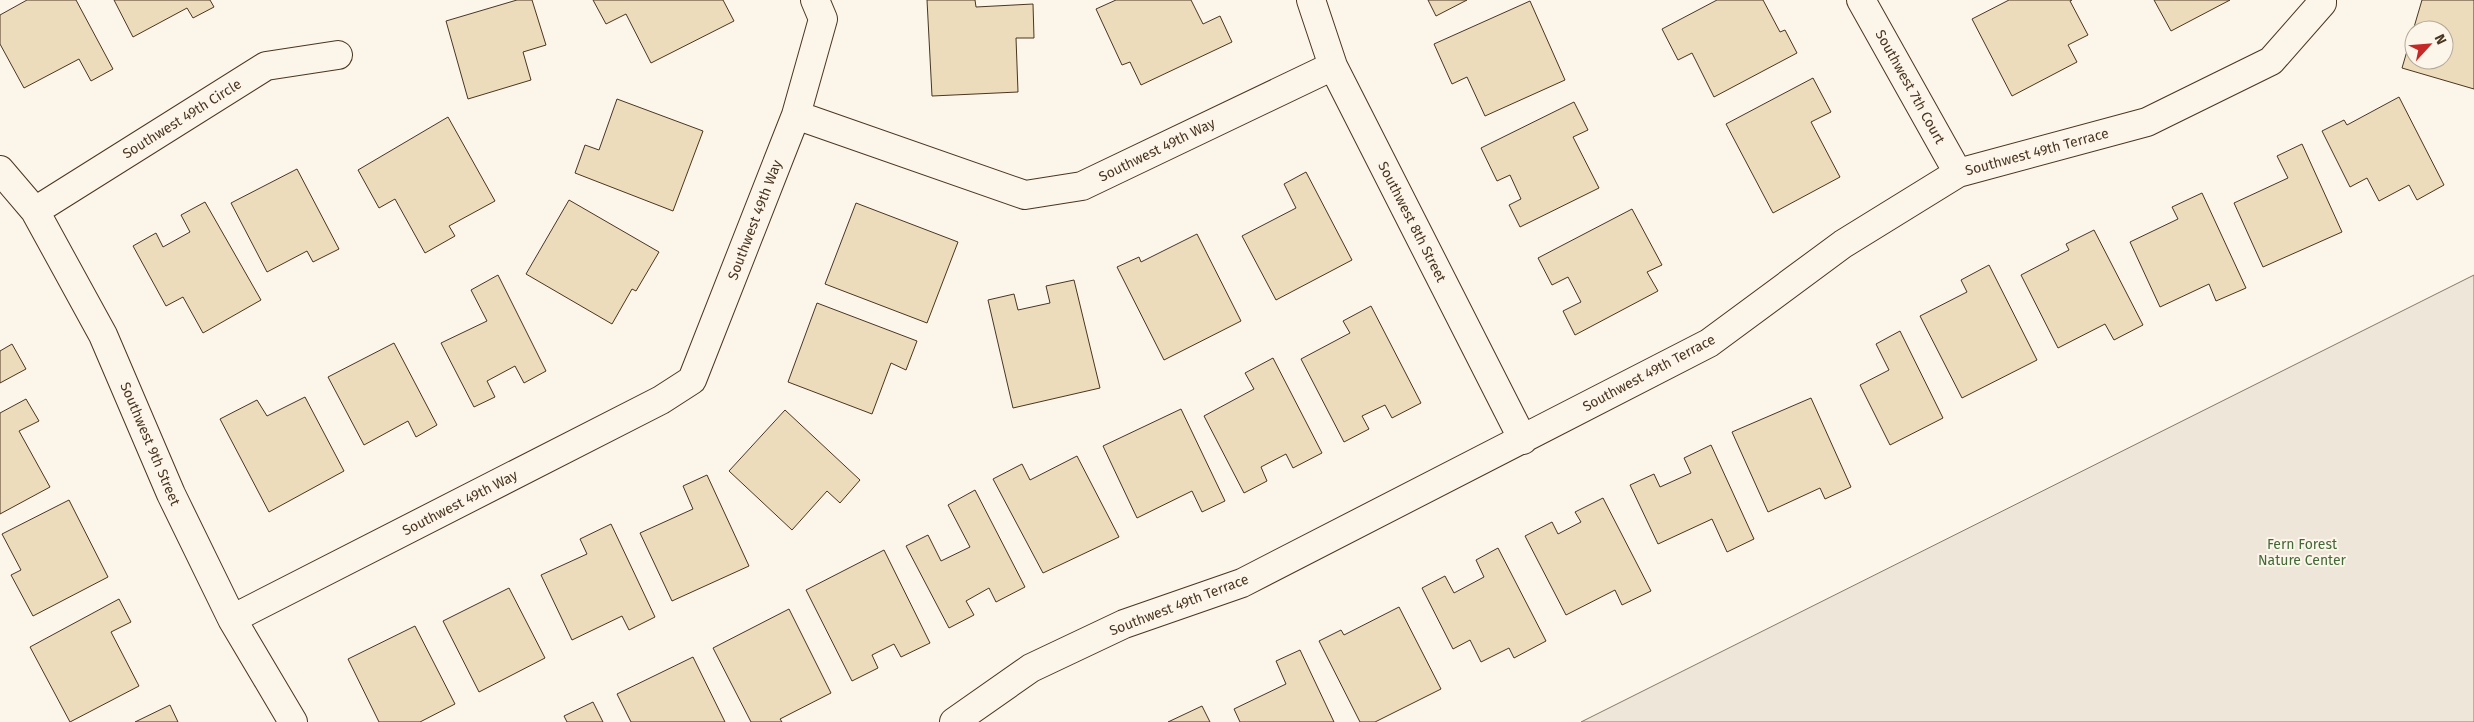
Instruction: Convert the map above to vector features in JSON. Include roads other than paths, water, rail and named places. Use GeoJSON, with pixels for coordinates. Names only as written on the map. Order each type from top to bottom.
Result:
{"type":"FeatureCollection","features":[{"type":"Feature","properties":{"kind":"street"},"geometry":{"type":"LineString","coordinates":[[796,116],[823,19],[815,0]]}},
{"type":"Feature","properties":{"kind":"street","name":"Southwest 8th Street"},"geometry":{"type":"LineString","coordinates":[[1311,0],[1333,66],[1523,440]]}},
{"type":"Feature","properties":{"kind":"street","name":"Southwest 7th Court"},"geometry":{"type":"LineString","coordinates":[[1861,0],[1958,173]]}},
{"type":"Feature","properties":{"kind":"street","name":"Southwest 49th Terrace"},"geometry":{"type":"LineString","coordinates":[[954,722],[1031,668],[1124,624],[1242,583],[1523,440],[1709,342],[1843,244],[1958,173],[2147,122],[2271,61],[2322,1]]}},
{"type":"Feature","properties":{"kind":"street","name":"Southwest 49th Circle"},"geometry":{"type":"LineString","coordinates":[[35,211],[266,66],[338,55]]}},
{"type":"Feature","properties":{"kind":"street","name":"Southwest 49th Way"},"geometry":{"type":"LineString","coordinates":[[232,619],[661,400],[692,380],[796,116],[1025,195],[1082,186],[1333,66]]}},
{"type":"Feature","properties":{"kind":"street","name":"Southwest 9th Street"},"geometry":{"type":"LineString","coordinates":[[0,170],[35,211],[103,335],[171,494],[232,619],[293,722]]}},
{"type":"Feature","properties":{"kind":"park label","name":"Fern Forest Nature Center"},"geometry":{"type":"Point","coordinates":[2302,552]}}]}
